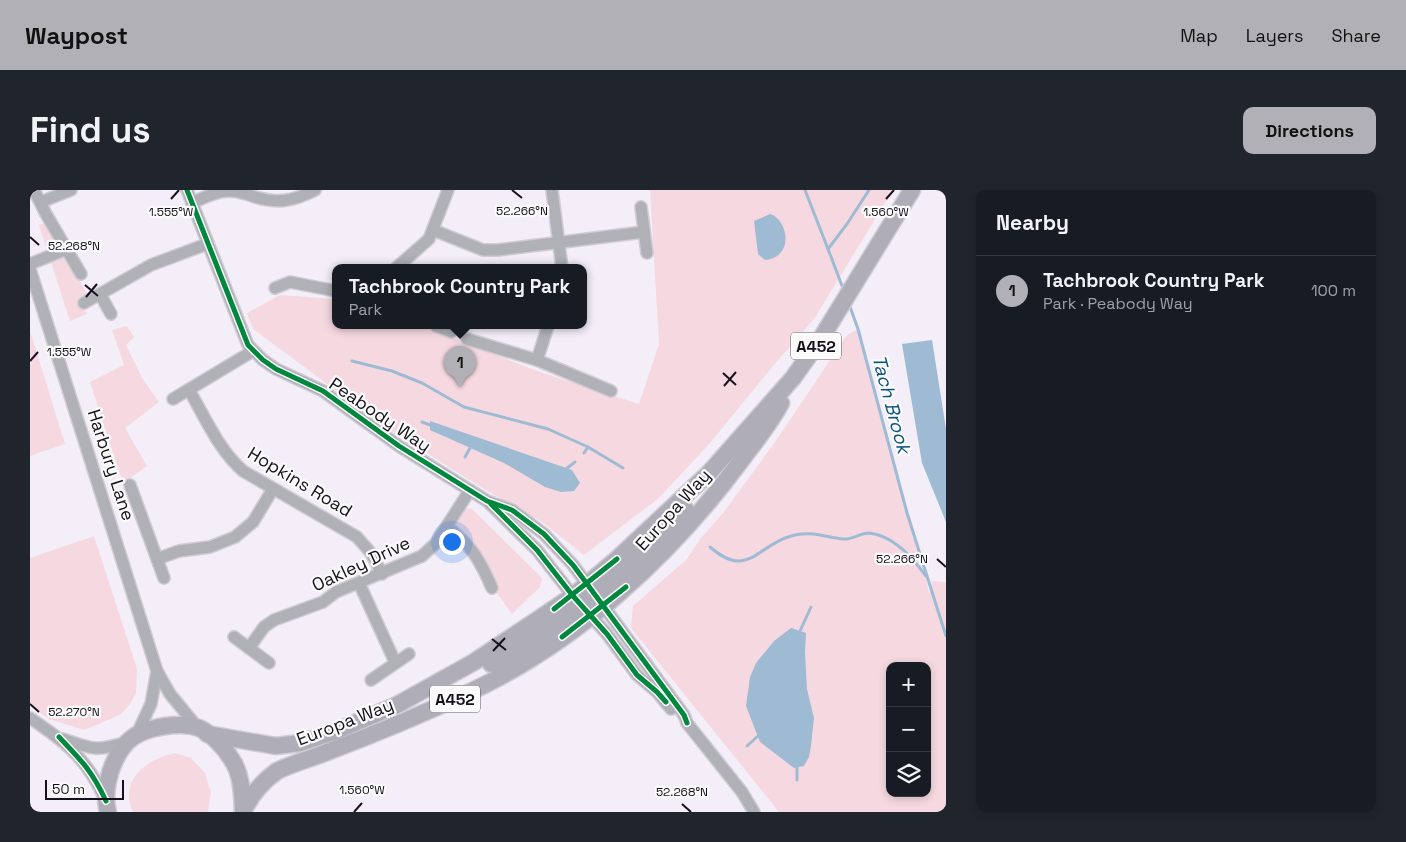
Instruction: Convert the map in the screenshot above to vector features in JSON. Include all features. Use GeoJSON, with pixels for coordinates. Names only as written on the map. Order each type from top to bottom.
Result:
{"type":"FeatureCollection","features":[{"type":"Feature","properties":{"kind":"highway","name":"Europa Way"},"geometry":{"type":"LineString","coordinates":[[243,812],[252,795],[267,778],[277,771],[471,692],[528,660],[595,595],[668,512],[709,473],[793,378],[820,340],[912,190]]}},
{"type":"Feature","properties":{"kind":"highway","name":"Europa Way"},"geometry":{"type":"LineString","coordinates":[[595,595],[640,574],[684,531],[708,504],[775,414],[793,378]]}},
{"type":"Feature","properties":{"kind":"highway"},"geometry":{"type":"LineString","coordinates":[[582,606],[595,595]]}},
{"type":"Feature","properties":{"kind":"highway","name":"Europa Way"},"geometry":{"type":"LineString","coordinates":[[132,739],[153,729],[170,726],[276,746],[300,743],[334,732],[395,706],[474,662],[582,606]]}},
{"type":"Feature","properties":{"kind":"highway"},"geometry":{"type":"LineString","coordinates":[[202,731],[225,750],[234,762],[241,787],[243,812]]}},
{"type":"Feature","properties":{"kind":"highway"},"geometry":{"type":"LineString","coordinates":[[106,808],[107,787],[111,770],[119,753],[132,739]]}},
{"type":"Feature","properties":{"kind":"street"},"geometry":{"type":"LineString","coordinates":[[34,190],[81,274]]}},
{"type":"Feature","properties":{"kind":"street"},"geometry":{"type":"LineString","coordinates":[[41,202],[71,190]]}},
{"type":"Feature","properties":{"kind":"street","name":"Peabody Way"},"geometry":{"type":"LineString","coordinates":[[187,190],[248,345],[253,351],[276,369],[323,391],[399,446],[487,501],[537,550],[607,634],[637,675],[657,692],[679,718],[687,723]]}},
{"type":"Feature","properties":{"kind":"street"},"geometry":{"type":"LineString","coordinates":[[192,203],[224,191],[239,192],[278,201],[300,198],[315,190]]}},
{"type":"Feature","properties":{"kind":"street"},"geometry":{"type":"LineString","coordinates":[[400,264],[426,243],[448,190]]}},
{"type":"Feature","properties":{"kind":"street"},"geometry":{"type":"LineString","coordinates":[[552,190],[562,264]]}},
{"type":"Feature","properties":{"kind":"street"},"geometry":{"type":"LineString","coordinates":[[641,207],[646,253]]}},
{"type":"Feature","properties":{"kind":"street"},"geometry":{"type":"LineString","coordinates":[[433,230],[483,250],[498,250],[644,232]]}},
{"type":"Feature","properties":{"kind":"street"},"geometry":{"type":"LineString","coordinates":[[84,303],[151,265],[207,244]]}},
{"type":"Feature","properties":{"kind":"street"},"geometry":{"type":"LineString","coordinates":[[30,264],[67,249]]}},
{"type":"Feature","properties":{"kind":"street","name":"Harbury Lane"},"geometry":{"type":"LineString","coordinates":[[30,269],[157,671],[170,694],[202,731]]}},
{"type":"Feature","properties":{"kind":"street"},"geometry":{"type":"LineString","coordinates":[[275,288],[290,282],[332,290]]}},
{"type":"Feature","properties":{"kind":"street"},"geometry":{"type":"LineString","coordinates":[[100,294],[111,314]]}},
{"type":"Feature","properties":{"kind":"street"},"geometry":{"type":"LineString","coordinates":[[444,329],[451,332]]}},
{"type":"Feature","properties":{"kind":"street"},"geometry":{"type":"LineString","coordinates":[[537,360],[547,329]]}},
{"type":"Feature","properties":{"kind":"street"},"geometry":{"type":"LineString","coordinates":[[467,339],[537,360],[611,391]]}},
{"type":"Feature","properties":{"kind":"street"},"geometry":{"type":"LineString","coordinates":[[173,399],[253,351]]}},
{"type":"Feature","properties":{"kind":"street","name":"Hopkins Road"},"geometry":{"type":"LineString","coordinates":[[189,390],[224,451],[232,461],[243,471],[357,537],[371,553],[382,574]]}},
{"type":"Feature","properties":{"kind":"street"},"geometry":{"type":"LineString","coordinates":[[130,485],[164,578]]}},
{"type":"Feature","properties":{"kind":"street"},"geometry":{"type":"LineString","coordinates":[[157,559],[179,551],[210,547],[235,537],[253,522],[273,489]]}},
{"type":"Feature","properties":{"kind":"street","name":"Oakley Drive"},"geometry":{"type":"LineString","coordinates":[[250,648],[264,627],[274,620],[323,602],[336,592],[422,556],[436,543],[470,490]]}},
{"type":"Feature","properties":{"kind":"street","name":"Peabody Way"},"geometry":{"type":"LineString","coordinates":[[487,501],[512,510],[544,534],[564,553],[684,715],[687,723]]}},
{"type":"Feature","properties":{"kind":"street"},"geometry":{"type":"LineString","coordinates":[[447,526],[470,546],[492,588]]}},
{"type":"Feature","properties":{"kind":"street"},"geometry":{"type":"LineString","coordinates":[[359,583],[395,662]]}},
{"type":"Feature","properties":{"kind":"street"},"geometry":{"type":"LineString","coordinates":[[234,637],[269,663]]}},
{"type":"Feature","properties":{"kind":"street"},"geometry":{"type":"LineString","coordinates":[[371,680],[409,654]]}},
{"type":"Feature","properties":{"kind":"street","name":"Harbury Lane"},"geometry":{"type":"LineString","coordinates":[[132,739],[150,704],[157,671]]}},
{"type":"Feature","properties":{"kind":"street"},"geometry":{"type":"LineString","coordinates":[[30,718],[59,737],[90,749],[98,750],[132,739]]}},
{"type":"Feature","properties":{"kind":"street"},"geometry":{"type":"LineString","coordinates":[[687,723],[742,792],[754,812]]}},
{"type":"Feature","properties":{"kind":"street"},"geometry":{"type":"LineString","coordinates":[[59,737],[88,767],[96,779],[106,808]]}},
{"type":"Feature","properties":{"kind":"shaded area"},"geometry":{"type":"Polygon","coordinates":[[[650,190],[893,190],[814,319],[710,443],[659,498],[584,555],[542,522],[484,489],[388,429],[253,329],[247,313],[280,295],[332,299],[332,329],[429,329],[537,371],[639,404],[659,344],[650,190]]]}},
{"type":"Feature","properties":{"kind":"shaded area"},"geometry":{"type":"Polygon","coordinates":[[[47,222],[87,294],[78,301],[87,314],[70,321],[39,225],[47,222]]]}},
{"type":"Feature","properties":{"kind":"shaded area"},"geometry":{"type":"Polygon","coordinates":[[[127,326],[134,337],[126,345],[142,378],[159,402],[125,428],[147,466],[123,483],[90,382],[124,365],[112,330],[127,326]]]}},
{"type":"Feature","properties":{"kind":"shaded area"},"geometry":{"type":"Polygon","coordinates":[[[858,329],[925,571],[929,594],[932,581],[945,582],[946,585],[946,812],[779,812],[631,628],[633,606],[686,560],[773,445],[847,335],[858,329]]]}},
{"type":"Feature","properties":{"kind":"shaded area"},"geometry":{"type":"Polygon","coordinates":[[[30,331],[65,444],[30,456],[30,331]]]}},
{"type":"Feature","properties":{"kind":"shaded area"},"geometry":{"type":"Polygon","coordinates":[[[471,508],[542,578],[540,587],[512,614],[462,544],[448,531],[465,509],[471,508]]]}},
{"type":"Feature","properties":{"kind":"shaded area"},"geometry":{"type":"Polygon","coordinates":[[[94,536],[137,669],[136,693],[130,704],[120,715],[84,730],[49,719],[30,706],[30,558],[94,536]]]}},
{"type":"Feature","properties":{"kind":"shaded area"},"geometry":{"type":"Polygon","coordinates":[[[175,753],[191,758],[205,773],[211,793],[208,812],[133,812],[129,801],[129,790],[132,781],[145,766],[155,760],[175,753]]]}},
{"type":"Feature","properties":{"kind":"water"},"geometry":{"type":"Polygon","coordinates":[[[770,214],[781,223],[786,238],[781,252],[775,257],[765,260],[758,254],[754,221],[770,214]]]}},
{"type":"Feature","properties":{"kind":"water"},"geometry":{"type":"Polygon","coordinates":[[[932,340],[946,429],[946,522],[922,463],[902,344],[932,340]]]}},
{"type":"Feature","properties":{"kind":"water"},"geometry":{"type":"Polygon","coordinates":[[[430,421],[572,470],[580,483],[574,491],[561,492],[545,487],[504,463],[430,430],[430,421]]]}},
{"type":"Feature","properties":{"kind":"water"},"geometry":{"type":"Polygon","coordinates":[[[791,628],[806,633],[807,689],[814,718],[809,757],[804,766],[794,768],[760,742],[746,706],[750,677],[756,663],[774,641],[791,628]]]}},
{"type":"Feature","properties":{"kind":"waterway"},"geometry":{"type":"LineString","coordinates":[[805,190],[828,249]]}},
{"type":"Feature","properties":{"kind":"waterway","name":"Tach Brook"},"geometry":{"type":"LineString","coordinates":[[844,291],[828,249],[869,190]]}},
{"type":"Feature","properties":{"kind":"waterway","name":"Tach Brook"},"geometry":{"type":"LineString","coordinates":[[849,304],[858,329],[907,513],[946,636]]}},
{"type":"Feature","properties":{"kind":"waterway"},"geometry":{"type":"LineString","coordinates":[[352,361],[392,371],[422,383],[464,407],[548,429],[588,447],[623,468]]}},
{"type":"Feature","properties":{"kind":"waterway"},"geometry":{"type":"LineString","coordinates":[[422,422],[430,425]]}},
{"type":"Feature","properties":{"kind":"waterway"},"geometry":{"type":"LineString","coordinates":[[584,453],[588,447]]}},
{"type":"Feature","properties":{"kind":"waterway"},"geometry":{"type":"LineString","coordinates":[[465,457],[470,448]]}},
{"type":"Feature","properties":{"kind":"waterway"},"geometry":{"type":"LineString","coordinates":[[566,469],[575,462]]}},
{"type":"Feature","properties":{"kind":"waterway"},"geometry":{"type":"LineString","coordinates":[[710,547],[734,561],[743,561],[752,558],[779,541],[798,534],[846,539],[869,533],[886,538],[901,548],[926,576]]}},
{"type":"Feature","properties":{"kind":"waterway"},"geometry":{"type":"LineString","coordinates":[[800,631],[811,607]]}},
{"type":"Feature","properties":{"kind":"waterway"},"geometry":{"type":"LineString","coordinates":[[747,746],[758,736]]}},
{"type":"Feature","properties":{"kind":"waterway"},"geometry":{"type":"LineString","coordinates":[[797,768],[797,780]]}},
{"type":"Feature","properties":{"kind":"cycle path"},"geometry":{"type":"LineString","coordinates":[[187,190],[248,345],[263,360],[276,369],[323,391],[399,446],[487,501],[512,510],[544,534],[573,565],[684,715],[687,723]]}},
{"type":"Feature","properties":{"kind":"cycle path"},"geometry":{"type":"LineString","coordinates":[[491,504],[537,550],[573,596],[607,634],[637,675],[666,702]]}},
{"type":"Feature","properties":{"kind":"cycle path"},"geometry":{"type":"LineString","coordinates":[[554,609],[617,559]]}},
{"type":"Feature","properties":{"kind":"cycle path"},"geometry":{"type":"LineString","coordinates":[[562,637],[626,587]]}},
{"type":"Feature","properties":{"kind":"cycle path"},"geometry":{"type":"LineString","coordinates":[[59,737],[86,767],[106,801]]}},
{"type":"Feature","properties":{"kind":"place","name":"Tachbrook Country Park"},"geometry":{"type":"Point","coordinates":[460,387]}}]}
